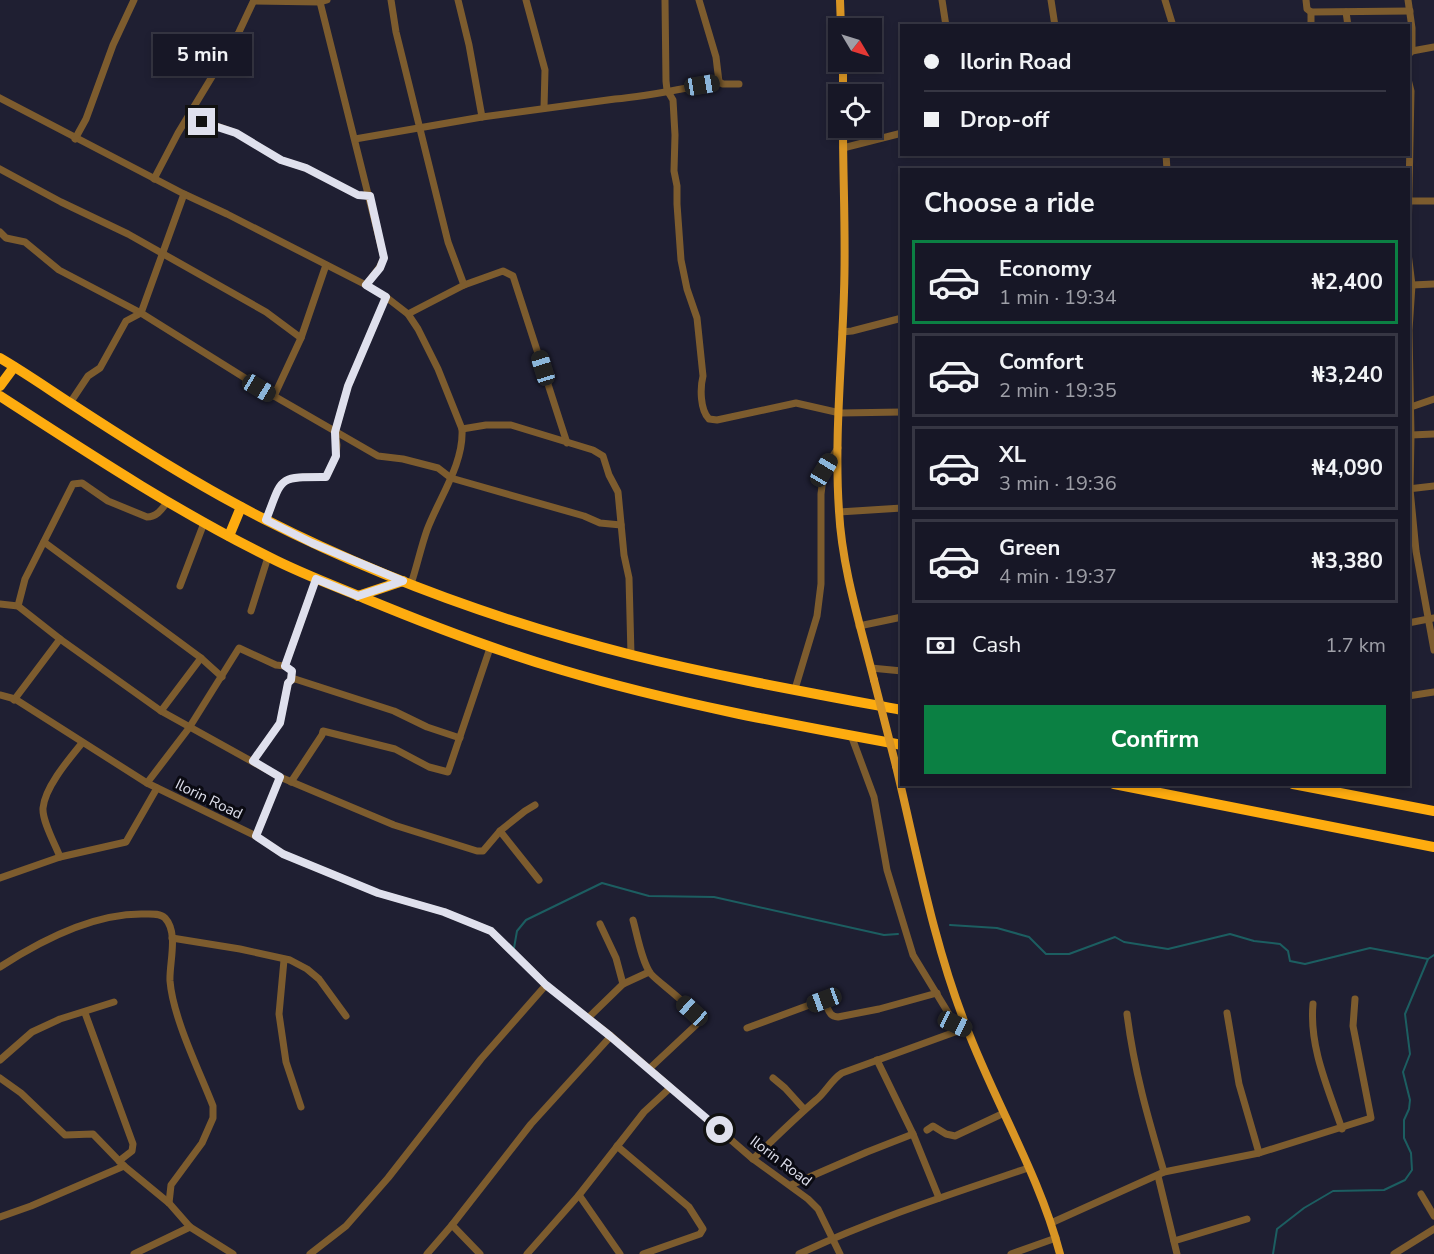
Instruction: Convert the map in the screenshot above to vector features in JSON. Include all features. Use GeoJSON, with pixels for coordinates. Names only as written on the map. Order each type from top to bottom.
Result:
{"type":"FeatureCollection","features":[{"type":"Feature","properties":{"kind":"highway"},"geometry":{"type":"LineString","coordinates":[[0,358],[158,459],[241,507],[312,543],[407,583],[491,613],[631,655],[736,679],[900,710]]}},
{"type":"Feature","properties":{"kind":"highway"},"geometry":{"type":"LineString","coordinates":[[0,386],[14,366]]}},
{"type":"Feature","properties":{"kind":"highway"},"geometry":{"type":"LineString","coordinates":[[0,396],[204,523],[268,557],[316,579],[490,648],[562,670],[722,711],[900,745]]}},
{"type":"Feature","properties":{"kind":"highway"},"geometry":{"type":"LineString","coordinates":[[229,536],[241,507]]}},
{"type":"Feature","properties":{"kind":"highway"},"geometry":{"type":"LineString","coordinates":[[358,596],[407,583]]}},
{"type":"Feature","properties":{"kind":"highway"},"geometry":{"type":"LineString","coordinates":[[1124,786],[1434,847]]}},
{"type":"Feature","properties":{"kind":"highway"},"geometry":{"type":"LineString","coordinates":[[1303,786],[1434,811]]}},
{"type":"Feature","properties":{"kind":"main road"},"geometry":{"type":"LineString","coordinates":[[840,0],[841,18]]}},
{"type":"Feature","properties":{"kind":"main road"},"geometry":{"type":"LineString","coordinates":[[843,138],[844,239],[838,448],[839,512],[844,552],[859,626],[900,783]]}},
{"type":"Feature","properties":{"kind":"main road"},"geometry":{"type":"LineString","coordinates":[[901,786],[945,970],[967,1029],[1045,1204],[1060,1254]]}},
{"type":"Feature","properties":{"kind":"street"},"geometry":{"type":"LineString","coordinates":[[75,139],[86,119],[113,45],[134,0]]}},
{"type":"Feature","properties":{"kind":"street"},"geometry":{"type":"LineString","coordinates":[[154,179],[240,32],[254,0],[324,1],[384,258],[380,268],[366,285]]}},
{"type":"Feature","properties":{"kind":"street"},"geometry":{"type":"LineString","coordinates":[[391,0],[396,32],[448,242],[464,285]]}},
{"type":"Feature","properties":{"kind":"street"},"geometry":{"type":"LineString","coordinates":[[458,0],[482,117]]}},
{"type":"Feature","properties":{"kind":"street"},"geometry":{"type":"LineString","coordinates":[[526,0],[545,70],[544,108]]}},
{"type":"Feature","properties":{"kind":"street"},"geometry":{"type":"LineString","coordinates":[[665,0],[668,90],[673,100],[674,171],[677,186],[681,260],[687,289],[697,318],[703,376],[701,383],[703,414],[709,419],[717,420],[796,403],[840,413],[900,412]]}},
{"type":"Feature","properties":{"kind":"street"},"geometry":{"type":"LineString","coordinates":[[699,0],[716,57],[719,82]]}},
{"type":"Feature","properties":{"kind":"street"},"geometry":{"type":"LineString","coordinates":[[942,0],[946,24]]}},
{"type":"Feature","properties":{"kind":"street"},"geometry":{"type":"LineString","coordinates":[[1051,0],[1055,24]]}},
{"type":"Feature","properties":{"kind":"street"},"geometry":{"type":"LineString","coordinates":[[1165,0],[1172,24]]}},
{"type":"Feature","properties":{"kind":"street"},"geometry":{"type":"LineString","coordinates":[[1306,0],[1307,9],[1311,12],[1410,11]]}},
{"type":"Feature","properties":{"kind":"street"},"geometry":{"type":"LineString","coordinates":[[1408,0],[1410,53],[1434,47]]}},
{"type":"Feature","properties":{"kind":"street"},"geometry":{"type":"LineString","coordinates":[[1311,12],[1311,24]]}},
{"type":"Feature","properties":{"kind":"street"},"geometry":{"type":"LineString","coordinates":[[1346,12],[1348,24]]}},
{"type":"Feature","properties":{"kind":"street"},"geometry":{"type":"LineString","coordinates":[[355,139],[420,126],[544,108],[635,98],[719,82],[739,84]]}},
{"type":"Feature","properties":{"kind":"street"},"geometry":{"type":"LineString","coordinates":[[0,98],[184,195],[366,285],[386,297],[408,315],[418,329],[438,369],[462,429],[462,437],[451,478],[407,583]]}},
{"type":"Feature","properties":{"kind":"street"},"geometry":{"type":"LineString","coordinates":[[189,116],[236,133],[281,160],[306,168],[358,195],[370,196]]}},
{"type":"Feature","properties":{"kind":"street"},"geometry":{"type":"LineString","coordinates":[[843,148],[900,134]]}},
{"type":"Feature","properties":{"kind":"street"},"geometry":{"type":"LineString","coordinates":[[0,169],[163,254],[266,312],[301,338]]}},
{"type":"Feature","properties":{"kind":"street"},"geometry":{"type":"LineString","coordinates":[[70,403],[88,376],[100,369],[126,321],[141,313],[184,195]]}},
{"type":"Feature","properties":{"kind":"street"},"geometry":{"type":"LineString","coordinates":[[1410,201],[1434,201]]}},
{"type":"Feature","properties":{"kind":"street"},"geometry":{"type":"LineString","coordinates":[[0,232],[3,239],[25,242],[59,270],[141,313],[274,396],[378,456],[403,459],[438,468],[451,478],[584,516],[600,523],[621,525]]}},
{"type":"Feature","properties":{"kind":"street"},"geometry":{"type":"LineString","coordinates":[[274,396],[301,338],[326,265]]}},
{"type":"Feature","properties":{"kind":"street"},"geometry":{"type":"LineString","coordinates":[[1410,269],[1412,285],[1410,315]]}},
{"type":"Feature","properties":{"kind":"street"},"geometry":{"type":"LineString","coordinates":[[408,315],[464,285],[503,271],[513,276],[567,443]]}},
{"type":"Feature","properties":{"kind":"street"},"geometry":{"type":"LineString","coordinates":[[1412,285],[1434,284]]}},
{"type":"Feature","properties":{"kind":"street"},"geometry":{"type":"LineString","coordinates":[[266,520],[279,486],[285,480],[296,477],[326,477],[336,456],[335,432],[348,386],[386,297]]}},
{"type":"Feature","properties":{"kind":"street"},"geometry":{"type":"LineString","coordinates":[[842,332],[852,332],[900,319]]}},
{"type":"Feature","properties":{"kind":"street"},"geometry":{"type":"LineString","coordinates":[[1410,408],[1434,399]]}},
{"type":"Feature","properties":{"kind":"street"},"geometry":{"type":"LineString","coordinates":[[1410,422],[1410,462]]}},
{"type":"Feature","properties":{"kind":"street"},"geometry":{"type":"LineString","coordinates":[[462,429],[486,425],[511,425],[593,450],[603,456],[618,492],[629,578],[631,655]]}},
{"type":"Feature","properties":{"kind":"street"},"geometry":{"type":"LineString","coordinates":[[1411,435],[1434,434]]}},
{"type":"Feature","properties":{"kind":"street"},"geometry":{"type":"LineString","coordinates":[[795,689],[817,616],[821,584],[821,494],[824,470],[838,448]]}},
{"type":"Feature","properties":{"kind":"street"},"geometry":{"type":"LineString","coordinates":[[18,606],[25,579],[73,484],[82,483],[108,501],[147,517],[153,517],[168,501]]}},
{"type":"Feature","properties":{"kind":"street"},"geometry":{"type":"LineString","coordinates":[[1410,489],[1434,486]]}},
{"type":"Feature","properties":{"kind":"street"},"geometry":{"type":"LineString","coordinates":[[839,512],[900,508]]}},
{"type":"Feature","properties":{"kind":"street"},"geometry":{"type":"LineString","coordinates":[[1410,510],[1412,551],[1431,619],[1434,650]]}},
{"type":"Feature","properties":{"kind":"street"},"geometry":{"type":"LineString","coordinates":[[180,586],[204,523]]}},
{"type":"Feature","properties":{"kind":"street"},"geometry":{"type":"LineString","coordinates":[[45,542],[201,658],[222,677]]}},
{"type":"Feature","properties":{"kind":"street"},"geometry":{"type":"LineString","coordinates":[[250,611],[268,557]]}},
{"type":"Feature","properties":{"kind":"street"},"geometry":{"type":"LineString","coordinates":[[285,666],[316,579]]}},
{"type":"Feature","properties":{"kind":"street"},"geometry":{"type":"LineString","coordinates":[[0,604],[18,606],[60,639],[161,711],[189,728],[280,777],[394,825],[477,852],[483,851],[500,831],[535,805]]}},
{"type":"Feature","properties":{"kind":"street"},"geometry":{"type":"LineString","coordinates":[[859,626],[900,617]]}},
{"type":"Feature","properties":{"kind":"street"},"geometry":{"type":"LineString","coordinates":[[1410,623],[1431,619]]}},
{"type":"Feature","properties":{"kind":"street"},"geometry":{"type":"LineString","coordinates":[[14,700],[60,639]]}},
{"type":"Feature","properties":{"kind":"street"},"geometry":{"type":"LineString","coordinates":[[147,783],[189,728],[239,648],[276,665],[285,666],[292,671],[280,723],[253,761]]}},
{"type":"Feature","properties":{"kind":"street"},"geometry":{"type":"LineString","coordinates":[[291,782],[323,731],[395,749],[429,767],[448,772],[490,648]]}},
{"type":"Feature","properties":{"kind":"street"},"geometry":{"type":"LineString","coordinates":[[161,711],[201,658]]}},
{"type":"Feature","properties":{"kind":"street"},"geometry":{"type":"LineString","coordinates":[[871,668],[900,671]]}},
{"type":"Feature","properties":{"kind":"street"},"geometry":{"type":"LineString","coordinates":[[291,680],[295,679],[394,711],[427,727],[460,738]]}},
{"type":"Feature","properties":{"kind":"street"},"geometry":{"type":"LineString","coordinates":[[1410,696],[1434,692]]}},
{"type":"Feature","properties":{"kind":"street","name":"Ilorin Road"},"geometry":{"type":"LineString","coordinates":[[0,695],[14,700],[147,783],[256,836],[283,854],[378,893],[444,912],[491,931],[546,985],[610,1036],[753,1159],[808,1199],[818,1209],[840,1254]]}},
{"type":"Feature","properties":{"kind":"street"},"geometry":{"type":"LineString","coordinates":[[851,735],[874,797],[887,870],[913,955],[955,1024],[967,1029]]}},
{"type":"Feature","properties":{"kind":"street"},"geometry":{"type":"LineString","coordinates":[[60,857],[43,809],[48,793],[82,743]]}},
{"type":"Feature","properties":{"kind":"street"},"geometry":{"type":"LineString","coordinates":[[256,836],[280,777]]}},
{"type":"Feature","properties":{"kind":"street"},"geometry":{"type":"LineString","coordinates":[[0,878],[60,857],[126,842],[157,788]]}},
{"type":"Feature","properties":{"kind":"street"},"geometry":{"type":"LineString","coordinates":[[500,831],[539,880]]}},
{"type":"Feature","properties":{"kind":"street"},"geometry":{"type":"LineString","coordinates":[[0,967],[83,925],[128,914],[160,915],[167,920],[172,938],[171,989],[177,1014],[213,1106],[213,1118],[202,1143],[171,1185],[169,1203]]}},
{"type":"Feature","properties":{"kind":"street"},"geometry":{"type":"LineString","coordinates":[[633,920],[649,972],[692,1011],[697,1020],[696,1025],[649,1069]]}},
{"type":"Feature","properties":{"kind":"street"},"geometry":{"type":"LineString","coordinates":[[600,924],[616,958],[623,984]]}},
{"type":"Feature","properties":{"kind":"street"},"geometry":{"type":"LineString","coordinates":[[172,938],[290,960],[307,969],[319,980],[346,1016]]}},
{"type":"Feature","properties":{"kind":"street"},"geometry":{"type":"LineString","coordinates":[[284,960],[279,1014],[286,1062],[301,1107]]}},
{"type":"Feature","properties":{"kind":"street"},"geometry":{"type":"LineString","coordinates":[[588,1018],[623,984],[649,972]]}},
{"type":"Feature","properties":{"kind":"street"},"geometry":{"type":"LineString","coordinates":[[310,1254],[346,1226],[481,1059],[546,985]]}},
{"type":"Feature","properties":{"kind":"street"},"geometry":{"type":"LineString","coordinates":[[747,1028],[824,1000],[829,1014],[832,1017],[838,1017],[879,1010],[937,993]]}},
{"type":"Feature","properties":{"kind":"street"},"geometry":{"type":"LineString","coordinates":[[1051,1223],[1161,1174],[1259,1153],[1342,1129],[1371,1118],[1353,1026],[1355,999]]}},
{"type":"Feature","properties":{"kind":"street"},"geometry":{"type":"LineString","coordinates":[[0,1060],[32,1032],[60,1019],[114,1002]]}},
{"type":"Feature","properties":{"kind":"street"},"geometry":{"type":"LineString","coordinates":[[1313,1004],[1311,1025],[1316,1048],[1342,1129]]}},
{"type":"Feature","properties":{"kind":"street"},"geometry":{"type":"LineString","coordinates":[[0,1216],[31,1206],[122,1164],[132,1151],[133,1144],[85,1012]]}},
{"type":"Feature","properties":{"kind":"street"},"geometry":{"type":"LineString","coordinates":[[1227,1013],[1239,1084],[1259,1153]]}},
{"type":"Feature","properties":{"kind":"street"},"geometry":{"type":"LineString","coordinates":[[1127,1014],[1132,1054],[1161,1174],[1177,1254]]}},
{"type":"Feature","properties":{"kind":"street"},"geometry":{"type":"LineString","coordinates":[[753,1159],[804,1109],[817,1100],[833,1079],[842,1073],[967,1029]]}},
{"type":"Feature","properties":{"kind":"street"},"geometry":{"type":"LineString","coordinates":[[427,1254],[531,1124],[610,1036]]}},
{"type":"Feature","properties":{"kind":"street"},"geometry":{"type":"LineString","coordinates":[[877,1059],[939,1198]]}},
{"type":"Feature","properties":{"kind":"street"},"geometry":{"type":"LineString","coordinates":[[0,1078],[21,1093],[65,1135],[93,1134],[122,1164],[169,1203],[190,1227],[233,1254]]}},
{"type":"Feature","properties":{"kind":"street"},"geometry":{"type":"LineString","coordinates":[[772,1078],[785,1088],[804,1109]]}},
{"type":"Feature","properties":{"kind":"street"},"geometry":{"type":"LineString","coordinates":[[527,1254],[579,1195],[644,1112],[670,1088]]}},
{"type":"Feature","properties":{"kind":"street"},"geometry":{"type":"LineString","coordinates":[[927,1130],[933,1126],[946,1134],[955,1136],[1004,1113]]}},
{"type":"Feature","properties":{"kind":"street"},"geometry":{"type":"LineString","coordinates":[[790,1185],[912,1134]]}},
{"type":"Feature","properties":{"kind":"street"},"geometry":{"type":"LineString","coordinates":[[617,1146],[682,1201],[703,1229],[700,1234],[643,1254]]}},
{"type":"Feature","properties":{"kind":"street"},"geometry":{"type":"LineString","coordinates":[[800,1254],[833,1238],[939,1198],[1028,1168]]}},
{"type":"Feature","properties":{"kind":"street"},"geometry":{"type":"LineString","coordinates":[[1421,1194],[1434,1216]]}},
{"type":"Feature","properties":{"kind":"street"},"geometry":{"type":"LineString","coordinates":[[579,1195],[620,1254]]}},
{"type":"Feature","properties":{"kind":"street"},"geometry":{"type":"LineString","coordinates":[[1174,1241],[1247,1219]]}},
{"type":"Feature","properties":{"kind":"street"},"geometry":{"type":"LineString","coordinates":[[452,1225],[480,1254]]}},
{"type":"Feature","properties":{"kind":"street"},"geometry":{"type":"LineString","coordinates":[[134,1254],[190,1227]]}},
{"type":"Feature","properties":{"kind":"street"},"geometry":{"type":"LineString","coordinates":[[1394,1254],[1434,1229]]}},
{"type":"Feature","properties":{"kind":"street"},"geometry":{"type":"LineString","coordinates":[[1011,1254],[1056,1238]]}},
{"type":"Feature","properties":{"kind":"waterway"},"geometry":{"type":"LineString","coordinates":[[514,948],[517,931],[526,920],[602,883],[649,896],[714,897],[884,935],[898,934]]}},
{"type":"Feature","properties":{"kind":"waterway"},"geometry":{"type":"LineString","coordinates":[[950,925],[997,928],[1029,937],[1046,954],[1069,954],[1115,937],[1124,942],[1168,949],[1230,934],[1254,941],[1280,944],[1288,951],[1290,961],[1305,964],[1370,948],[1428,959]]}},
{"type":"Feature","properties":{"kind":"waterway"},"geometry":{"type":"LineString","coordinates":[[1273,1254],[1277,1229],[1304,1208],[1333,1191],[1384,1190],[1405,1180],[1412,1170],[1411,1153],[1404,1138],[1404,1120],[1410,1100],[1403,1072],[1410,1054],[1405,1014],[1428,959],[1434,955]]}},
{"type":"Feature","properties":{"kind":"route"},"geometry":{"type":"LineString","coordinates":[[202,122],[236,133],[281,160],[306,168],[358,195],[370,196],[384,258],[380,268],[366,285],[386,297],[348,386],[335,432],[336,456],[326,477],[296,477],[285,480],[279,486],[266,520],[312,543],[403,581],[358,596],[316,579],[285,666],[292,671],[280,723],[253,761],[280,777],[256,836],[283,854],[378,893],[444,912],[491,931],[546,985],[720,1130]]}}]}
